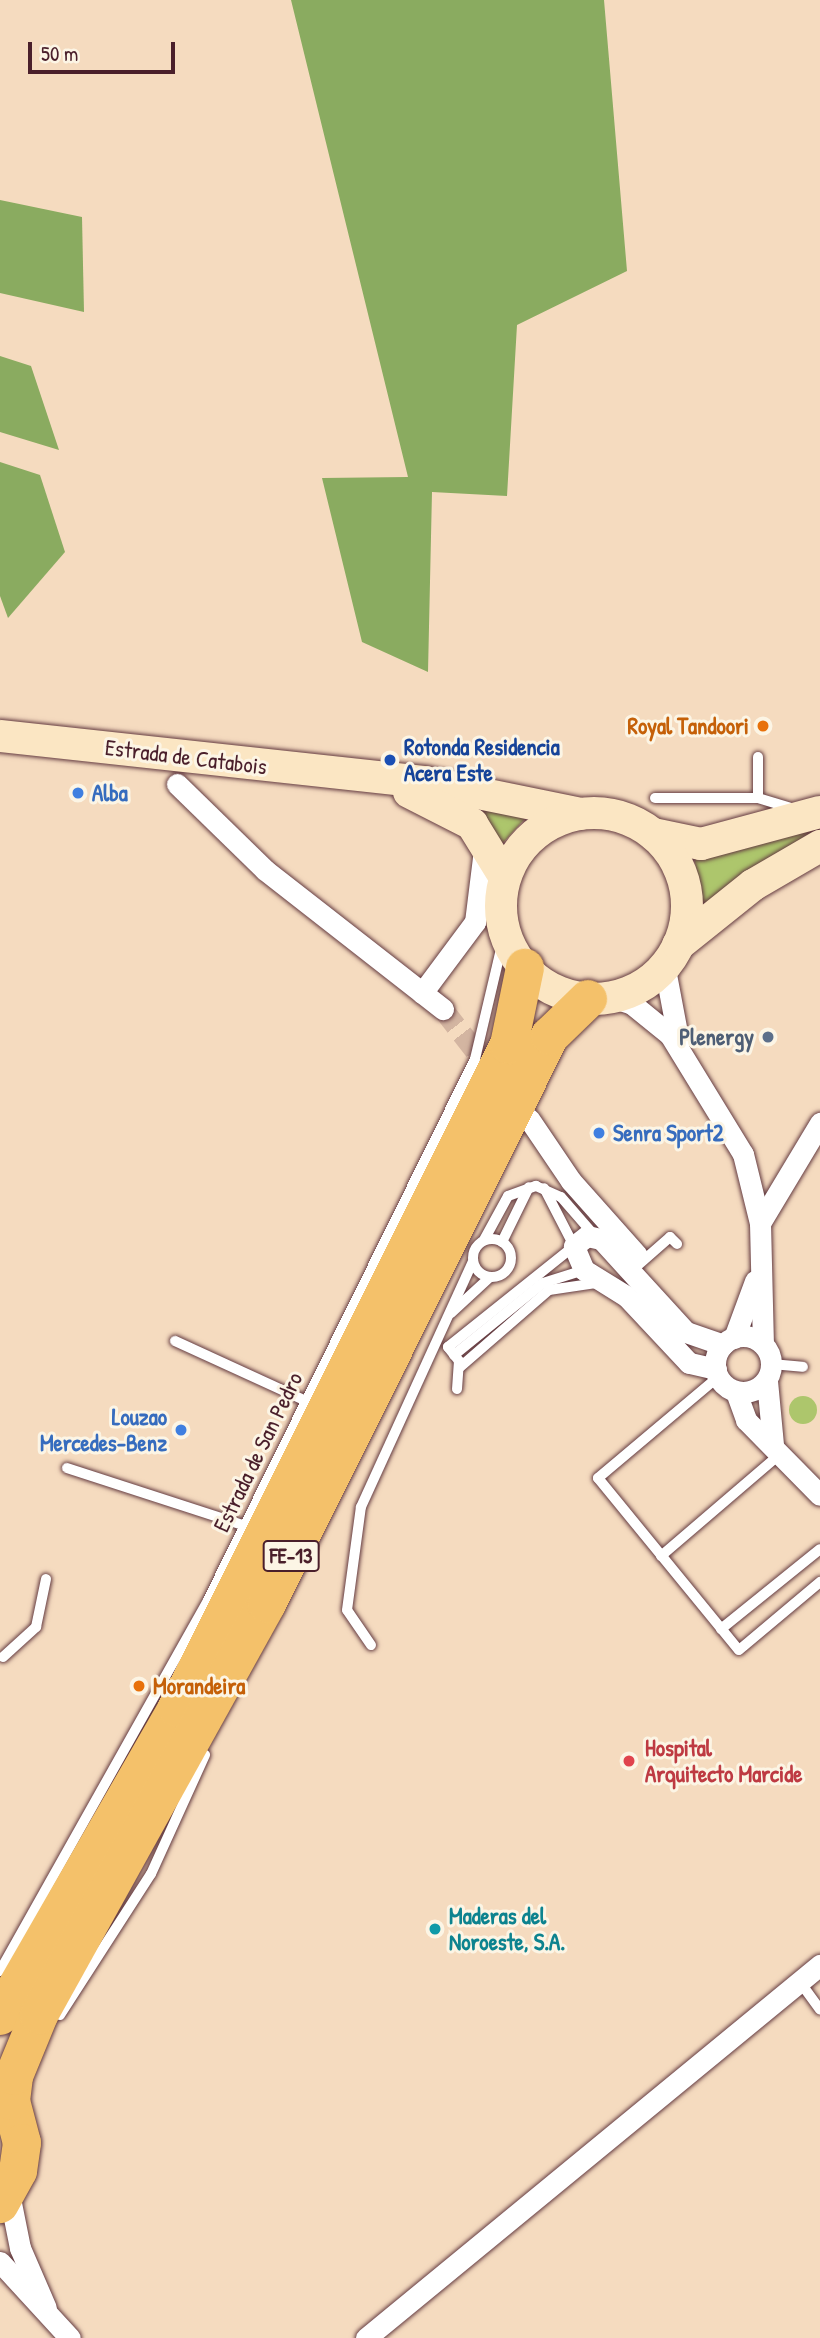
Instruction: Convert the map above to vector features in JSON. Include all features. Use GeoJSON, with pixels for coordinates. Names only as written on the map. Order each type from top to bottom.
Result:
{"type":"FeatureCollection","features":[{"type":"Feature","properties":{"kind":"highway","name":"FE-13"},"geometry":{"type":"LineString","coordinates":[[0,2016],[177,1708],[509,1045],[524,978]]}},
{"type":"Feature","properties":{"kind":"highway","name":"FE-13"},"geometry":{"type":"LineString","coordinates":[[8,2088],[39,2015],[267,1604],[550,1036],[590,1002]]}},
{"type":"Feature","properties":{"kind":"highway"},"geometry":{"type":"LineString","coordinates":[[4,2199],[22,2143],[8,2088]]}},
{"type":"Feature","properties":{"kind":"main road","name":"Estrada de Catabois"},"geometry":{"type":"LineString","coordinates":[[0,736],[371,779],[464,787],[581,814],[619,817],[653,834],[701,844],[815,813]]}},
{"type":"Feature","properties":{"kind":"main road","name":"Estrada de Catabois"},"geometry":{"type":"LineString","coordinates":[[371,779],[443,804],[485,841],[505,876],[505,932],[524,978],[590,1002]]}},
{"type":"Feature","properties":{"kind":"main road","name":"Estrada de Catabois"},"geometry":{"type":"LineString","coordinates":[[505,876],[537,833],[581,814]]}},
{"type":"Feature","properties":{"kind":"main road","name":"Estrada de Catabois"},"geometry":{"type":"LineString","coordinates":[[653,834],[682,877],[687,903],[671,957]]}},
{"type":"Feature","properties":{"kind":"main road"},"geometry":{"type":"LineString","coordinates":[[590,1002],[671,957],[753,885],[820,846]]}},
{"type":"Feature","properties":{"kind":"street"},"geometry":{"type":"LineString","coordinates":[[177,784],[265,870],[443,1009]]}},
{"type":"Feature","properties":{"kind":"street"},"geometry":{"type":"LineString","coordinates":[[422,993],[475,922],[485,841]]}},
{"type":"Feature","properties":{"kind":"street"},"geometry":{"type":"LineString","coordinates":[[671,957],[682,1051]]}},
{"type":"Feature","properties":{"kind":"street"},"geometry":{"type":"LineString","coordinates":[[590,1002],[650,1017],[682,1051],[743,1154],[760,1223],[759,1269],[763,1344],[769,1372],[777,1449]]}},
{"type":"Feature","properties":{"kind":"street"},"geometry":{"type":"LineString","coordinates":[[529,1119],[571,1181],[686,1332],[728,1342],[763,1344]]}},
{"type":"Feature","properties":{"kind":"street"},"geometry":{"type":"LineString","coordinates":[[760,1223],[820,1123]]}},
{"type":"Feature","properties":{"kind":"street"},"geometry":{"type":"LineString","coordinates":[[634,1264],[594,1236],[574,1246],[584,1270],[634,1303],[690,1363],[717,1373],[736,1392],[747,1420],[820,1495]]}},
{"type":"Feature","properties":{"kind":"street"},"geometry":{"type":"LineString","coordinates":[[717,1373],[759,1269]]}},
{"type":"Feature","properties":{"kind":"street"},"geometry":{"type":"LineString","coordinates":[[736,1392],[769,1372]]}},
{"type":"Feature","properties":{"kind":"street"},"geometry":{"type":"LineString","coordinates":[[366,2338],[820,1965]]}},
{"type":"Feature","properties":{"kind":"street"},"geometry":{"type":"LineString","coordinates":[[4,2199],[20,2248],[46,2308]]}},
{"type":"Feature","properties":{"kind":"street"},"geometry":{"type":"LineString","coordinates":[[0,2262],[46,2308],[70,2338]]}},
{"type":"Feature","properties":{"kind":"lane"},"geometry":{"type":"LineString","coordinates":[[758,757],[758,798]]}},
{"type":"Feature","properties":{"kind":"lane"},"geometry":{"type":"LineString","coordinates":[[655,797],[758,798],[815,813]]}},
{"type":"Feature","properties":{"kind":"lane","name":"Estrada de San Pedro"},"geometry":{"type":"LineString","coordinates":[[0,1971],[245,1526],[475,1059],[505,932]]}},
{"type":"Feature","properties":{"kind":"lane"},"geometry":{"type":"LineString","coordinates":[[447,1317],[490,1277],[510,1264],[502,1242],[529,1187]]}},
{"type":"Feature","properties":{"kind":"lane"},"geometry":{"type":"LineString","coordinates":[[371,1645],[347,1610],[361,1507],[500,1205],[529,1187],[544,1188],[561,1197],[594,1236]]}},
{"type":"Feature","properties":{"kind":"lane"},"geometry":{"type":"LineString","coordinates":[[451,1351],[574,1246],[544,1188]]}},
{"type":"Feature","properties":{"kind":"lane"},"geometry":{"type":"LineString","coordinates":[[634,1264],[670,1237],[677,1244]]}},
{"type":"Feature","properties":{"kind":"lane"},"geometry":{"type":"LineString","coordinates":[[484,1240],[502,1242]]}},
{"type":"Feature","properties":{"kind":"lane"},"geometry":{"type":"LineString","coordinates":[[473,1261],[490,1277]]}},
{"type":"Feature","properties":{"kind":"lane"},"geometry":{"type":"LineString","coordinates":[[451,1351],[543,1283],[584,1270]]}},
{"type":"Feature","properties":{"kind":"lane"},"geometry":{"type":"LineString","coordinates":[[459,1368],[549,1290],[601,1283]]}},
{"type":"Feature","properties":{"kind":"lane"},"geometry":{"type":"LineString","coordinates":[[175,1340],[306,1401]]}},
{"type":"Feature","properties":{"kind":"lane"},"geometry":{"type":"LineString","coordinates":[[451,1351],[459,1368],[457,1389]]}},
{"type":"Feature","properties":{"kind":"lane"},"geometry":{"type":"LineString","coordinates":[[769,1372],[803,1367]]}},
{"type":"Feature","properties":{"kind":"lane"},"geometry":{"type":"LineString","coordinates":[[717,1373],[598,1478],[738,1650],[820,1581]]}},
{"type":"Feature","properties":{"kind":"lane"},"geometry":{"type":"LineString","coordinates":[[661,1556],[777,1449]]}},
{"type":"Feature","properties":{"kind":"lane"},"geometry":{"type":"LineString","coordinates":[[67,1468],[245,1526]]}},
{"type":"Feature","properties":{"kind":"lane"},"geometry":{"type":"LineString","coordinates":[[721,1629],[820,1549]]}},
{"type":"Feature","properties":{"kind":"lane"},"geometry":{"type":"LineString","coordinates":[[3,1657],[36,1627],[46,1579]]}},
{"type":"Feature","properties":{"kind":"lane"},"geometry":{"type":"LineString","coordinates":[[232,1699],[267,1604]]}},
{"type":"Feature","properties":{"kind":"lane"},"geometry":{"type":"LineString","coordinates":[[8,2088],[124,1921],[214,1737]]}},
{"type":"Feature","properties":{"kind":"lane"},"geometry":{"type":"LineString","coordinates":[[800,1982],[820,2010]]}},
{"type":"Feature","properties":{"kind":"green space"},"geometry":{"type":"Polygon","coordinates":[[[291,0],[604,0],[627,271],[517,325],[507,496],[432,492],[428,672],[362,642],[322,478],[408,477],[291,0]]]}},
{"type":"Feature","properties":{"kind":"green space"},"geometry":{"type":"Polygon","coordinates":[[[0,200],[82,217],[84,312],[0,293],[0,200]]]}},
{"type":"Feature","properties":{"kind":"green space"},"geometry":{"type":"Polygon","coordinates":[[[0,356],[31,366],[59,450],[0,432],[0,356]]]}},
{"type":"Feature","properties":{"kind":"green space"},"geometry":{"type":"Polygon","coordinates":[[[0,462],[40,475],[65,552],[8,618],[0,596],[0,462]]]}},
{"type":"Feature","properties":{"kind":"green space"},"geometry":{"type":"Polygon","coordinates":[[[464,794],[532,811],[501,845],[464,794]]]}},
{"type":"Feature","properties":{"kind":"green space"},"geometry":{"type":"Polygon","coordinates":[[[820,820],[820,835],[703,906],[694,857],[820,820]]]}},
{"type":"Feature","properties":{"kind":"green space"},"geometry":{"type":"Polygon","coordinates":[[[803,1396],[813,1400],[817,1410],[813,1420],[803,1424],[793,1420],[789,1410],[793,1400],[803,1396]]]}},
{"type":"Feature","properties":{"kind":"tunnel"},"geometry":{"type":"LineString","coordinates":[[443,1009],[489,1068]]}},
{"type":"Feature","properties":{"kind":"place","name":"Royal Tandoori"},"geometry":{"type":"Point","coordinates":[763,726]}},
{"type":"Feature","properties":{"kind":"place","name":"Rotonda Residencia Acera Este"},"geometry":{"type":"Point","coordinates":[390,760]}},
{"type":"Feature","properties":{"kind":"place","name":"Alba"},"geometry":{"type":"Point","coordinates":[78,793]}},
{"type":"Feature","properties":{"kind":"place","name":"Plenergy"},"geometry":{"type":"Point","coordinates":[768,1037]}},
{"type":"Feature","properties":{"kind":"place","name":"Senra Sport2"},"geometry":{"type":"Point","coordinates":[599,1133]}},
{"type":"Feature","properties":{"kind":"place","name":"Louzao Mercedes-Benz"},"geometry":{"type":"Point","coordinates":[181,1430]}},
{"type":"Feature","properties":{"kind":"place","name":"Morandeira"},"geometry":{"type":"Point","coordinates":[139,1686]}},
{"type":"Feature","properties":{"kind":"place","name":"Hospital Arquitecto Marcide"},"geometry":{"type":"Point","coordinates":[629,1761]}},
{"type":"Feature","properties":{"kind":"place","name":"Maderas del Noroeste, S.A."},"geometry":{"type":"Point","coordinates":[435,1929]}}]}
